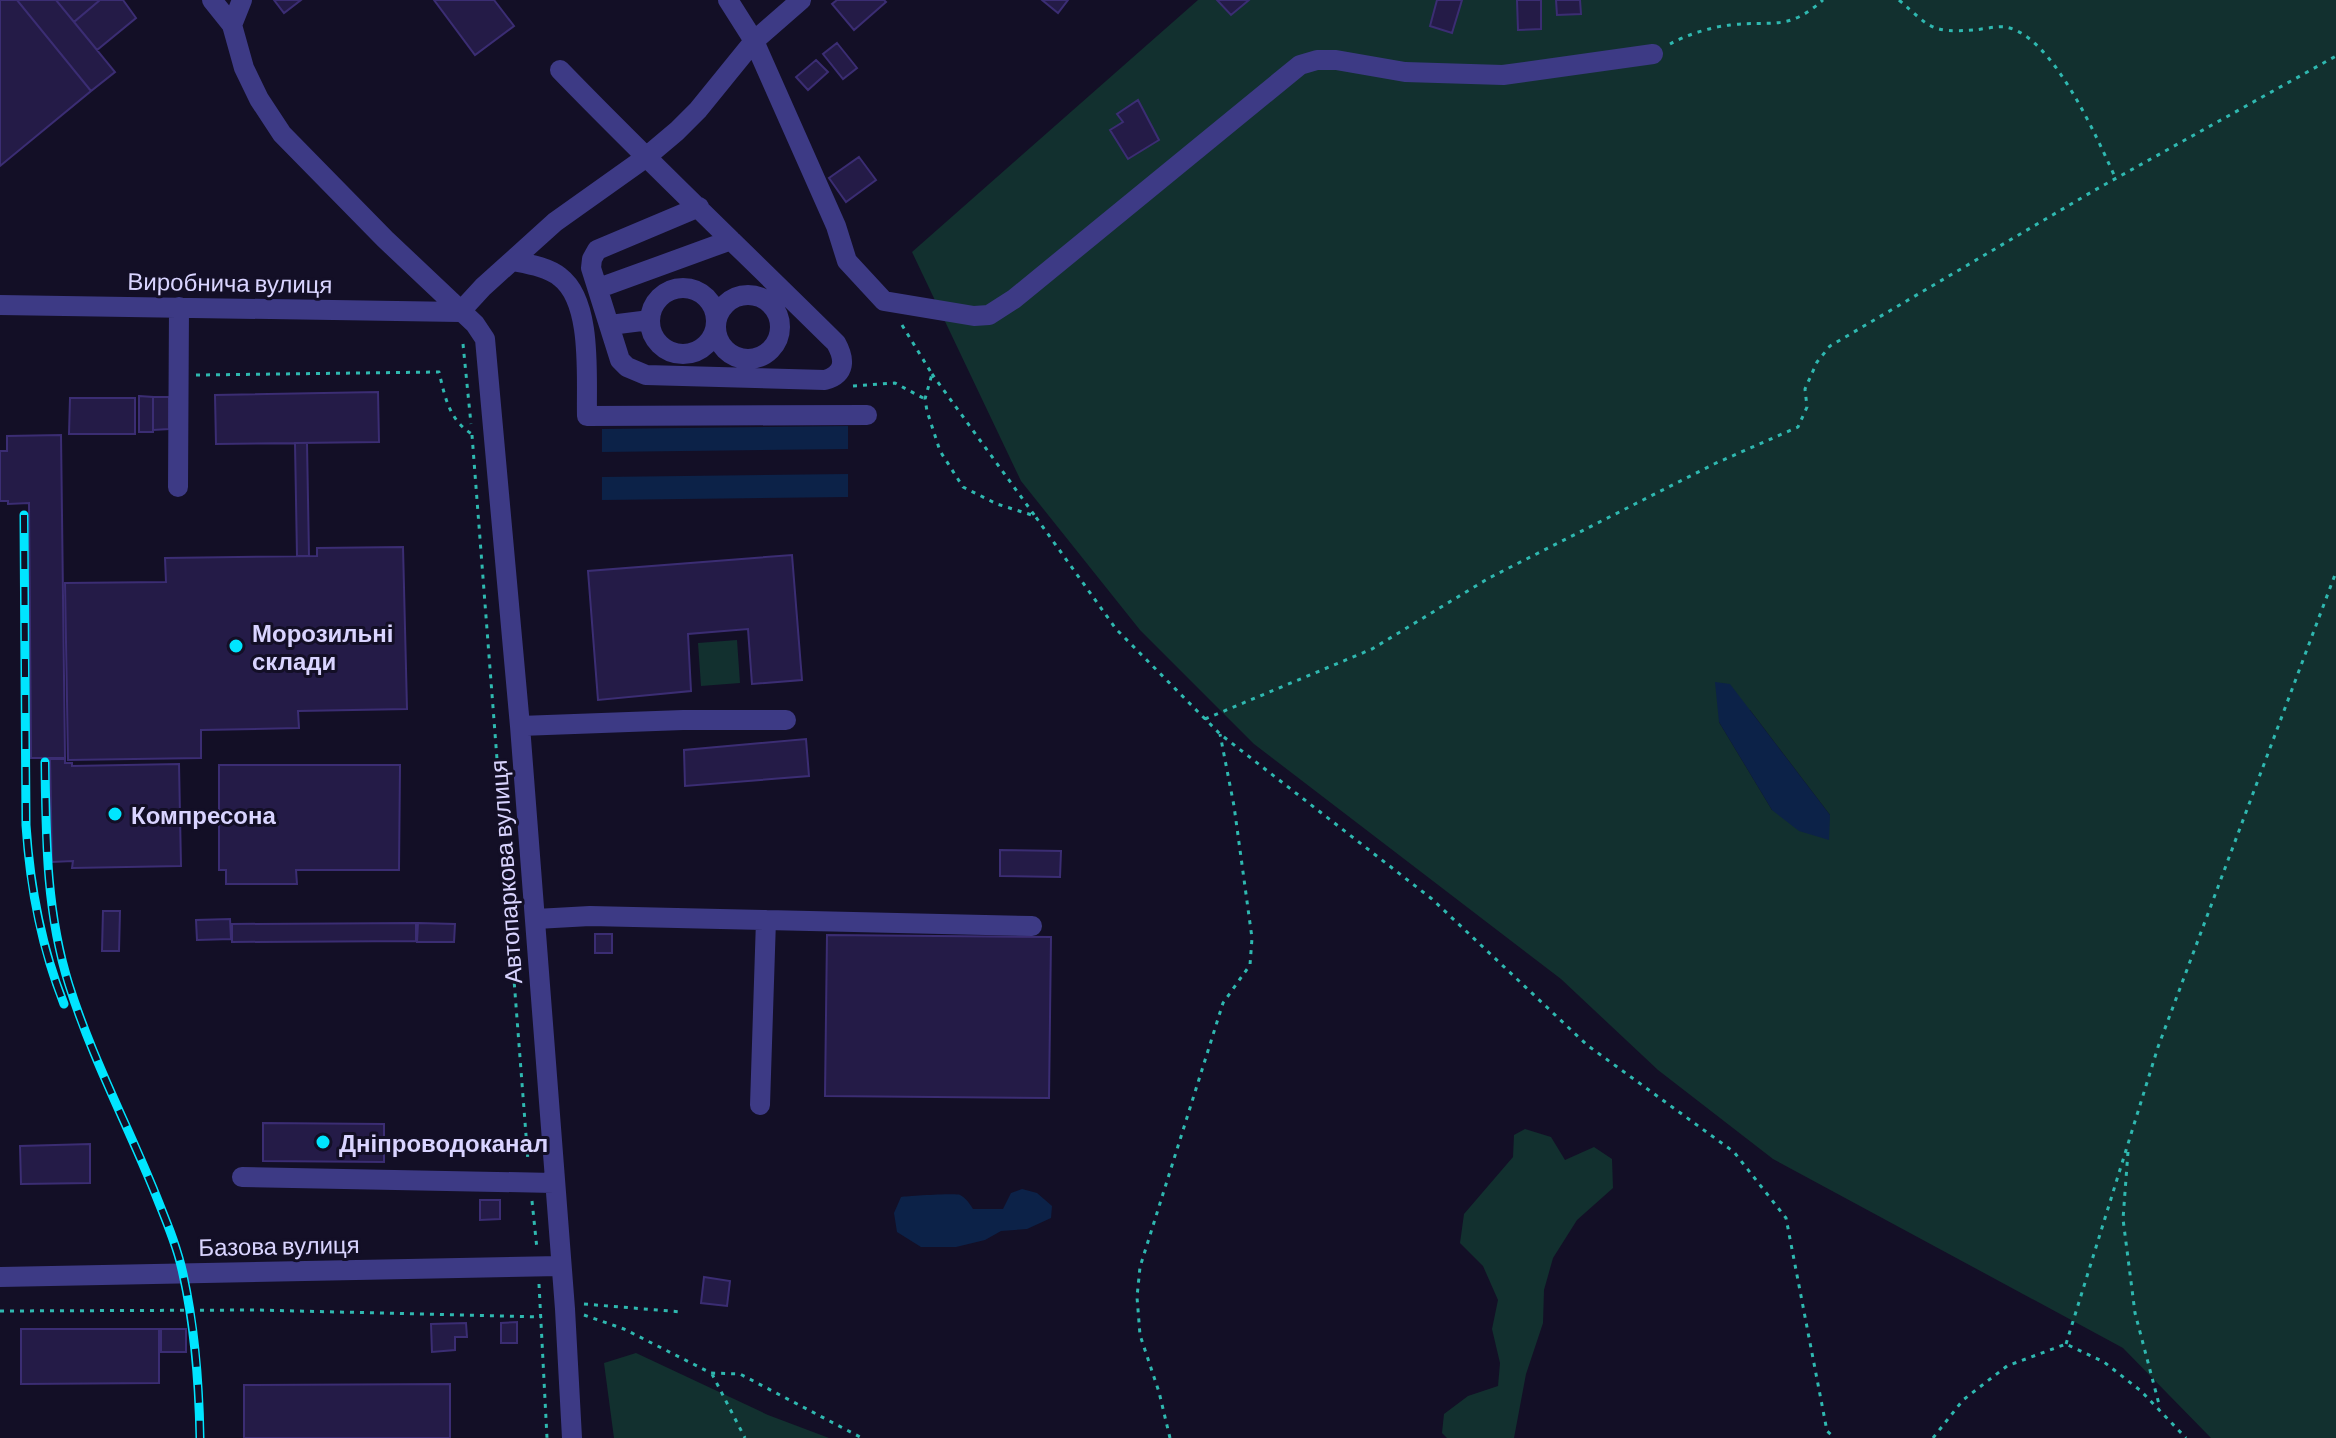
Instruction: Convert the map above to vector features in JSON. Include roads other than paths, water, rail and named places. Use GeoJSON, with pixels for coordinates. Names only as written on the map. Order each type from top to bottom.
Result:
{"type":"FeatureCollection","features":[{"type":"Feature","properties":{"kind":"street"},"geometry":{"type":"LineString","coordinates":[[212,0],[232,25],[242,0]]}},
{"type":"Feature","properties":{"kind":"street"},"geometry":{"type":"LineString","coordinates":[[728,0],[754,41],[836,226],[847,261],[884,301],[974,316],[989,315],[1014,299],[1300,65],[1317,60],[1336,60],[1405,72],[1503,75],[1653,54]]}},
{"type":"Feature","properties":{"kind":"street"},"geometry":{"type":"LineString","coordinates":[[460,312],[555,222],[645,158],[698,110],[754,41],[801,0]]}},
{"type":"Feature","properties":{"kind":"street","name":"Автопаркова вулиця"},"geometry":{"type":"LineString","coordinates":[[232,25],[244,68],[259,99],[282,134],[475,324],[485,339],[536,919],[572,1438]]}},
{"type":"Feature","properties":{"kind":"street"},"geometry":{"type":"LineString","coordinates":[[560,70],[645,158],[699,207],[836,343],[843,356],[840,373],[825,380],[646,375],[627,367],[620,360],[591,268],[592,259],[597,250],[699,207]]}},
{"type":"Feature","properties":{"kind":"street"},"geometry":{"type":"LineString","coordinates":[[599,288],[731,240]]}},
{"type":"Feature","properties":{"kind":"street"},"geometry":{"type":"LineString","coordinates":[[513,261],[558,274],[577,300],[583,323],[587,416],[867,415]]}},
{"type":"Feature","properties":{"kind":"street"},"geometry":{"type":"LineString","coordinates":[[689,289],[706,297],[716,323],[710,341],[703,348],[686,355],[676,354],[660,345],[650,329],[650,320],[651,310],[663,295],[671,290],[689,289]]}},
{"type":"Feature","properties":{"kind":"street","name":"Виробнича вулиця"},"geometry":{"type":"LineString","coordinates":[[0,305],[460,312]]}},
{"type":"Feature","properties":{"kind":"street"},"geometry":{"type":"LineString","coordinates":[[178,487],[179,307]]}},
{"type":"Feature","properties":{"kind":"street"},"geometry":{"type":"LineString","coordinates":[[610,325],[650,320]]}},
{"type":"Feature","properties":{"kind":"street"},"geometry":{"type":"LineString","coordinates":[[520,726],[786,720]]}},
{"type":"Feature","properties":{"kind":"street"},"geometry":{"type":"LineString","coordinates":[[536,919],[590,916],[1032,926]]}},
{"type":"Feature","properties":{"kind":"street"},"geometry":{"type":"LineString","coordinates":[[760,1105],[766,920]]}},
{"type":"Feature","properties":{"kind":"street"},"geometry":{"type":"LineString","coordinates":[[242,1177],[554,1183]]}},
{"type":"Feature","properties":{"kind":"street","name":"Базова вулиця"},"geometry":{"type":"LineString","coordinates":[[0,1277],[560,1266]]}},
{"type":"Feature","properties":{"kind":"water"},"geometry":{"type":"Polygon","coordinates":[[[848,426],[848,449],[602,452],[602,429],[848,426]]]}},
{"type":"Feature","properties":{"kind":"water"},"geometry":{"type":"Polygon","coordinates":[[[848,474],[848,497],[602,500],[602,477],[848,474]]]}},
{"type":"Feature","properties":{"kind":"water"},"geometry":{"type":"Polygon","coordinates":[[[1715,682],[1730,684],[1830,815],[1829,840],[1799,831],[1772,810],[1719,722],[1715,682]]]}},
{"type":"Feature","properties":{"kind":"water"},"geometry":{"type":"Polygon","coordinates":[[[1022,1189],[1037,1193],[1052,1206],[1051,1218],[1027,1229],[1001,1231],[985,1240],[956,1247],[921,1247],[897,1232],[894,1213],[901,1197],[957,1194],[973,1209],[1003,1209],[1011,1193],[1022,1189]]]}},
{"type":"Feature","properties":{"kind":"railway"},"geometry":{"type":"LineString","coordinates":[[24,515],[26,825],[43,938],[64,1004]]}},
{"type":"Feature","properties":{"kind":"railway"},"geometry":{"type":"LineString","coordinates":[[45,762],[49,875],[61,958],[87,1037],[153,1188],[177,1252],[193,1335],[200,1438]]}},
{"type":"Feature","properties":{"kind":"place","name":"Морозильні склади"},"geometry":{"type":"Point","coordinates":[236,646]}},
{"type":"Feature","properties":{"kind":"place","name":"Компресона"},"geometry":{"type":"Point","coordinates":[115,814]}},
{"type":"Feature","properties":{"kind":"place","name":"Дніпроводоканал"},"geometry":{"type":"Point","coordinates":[323,1142]}}]}
